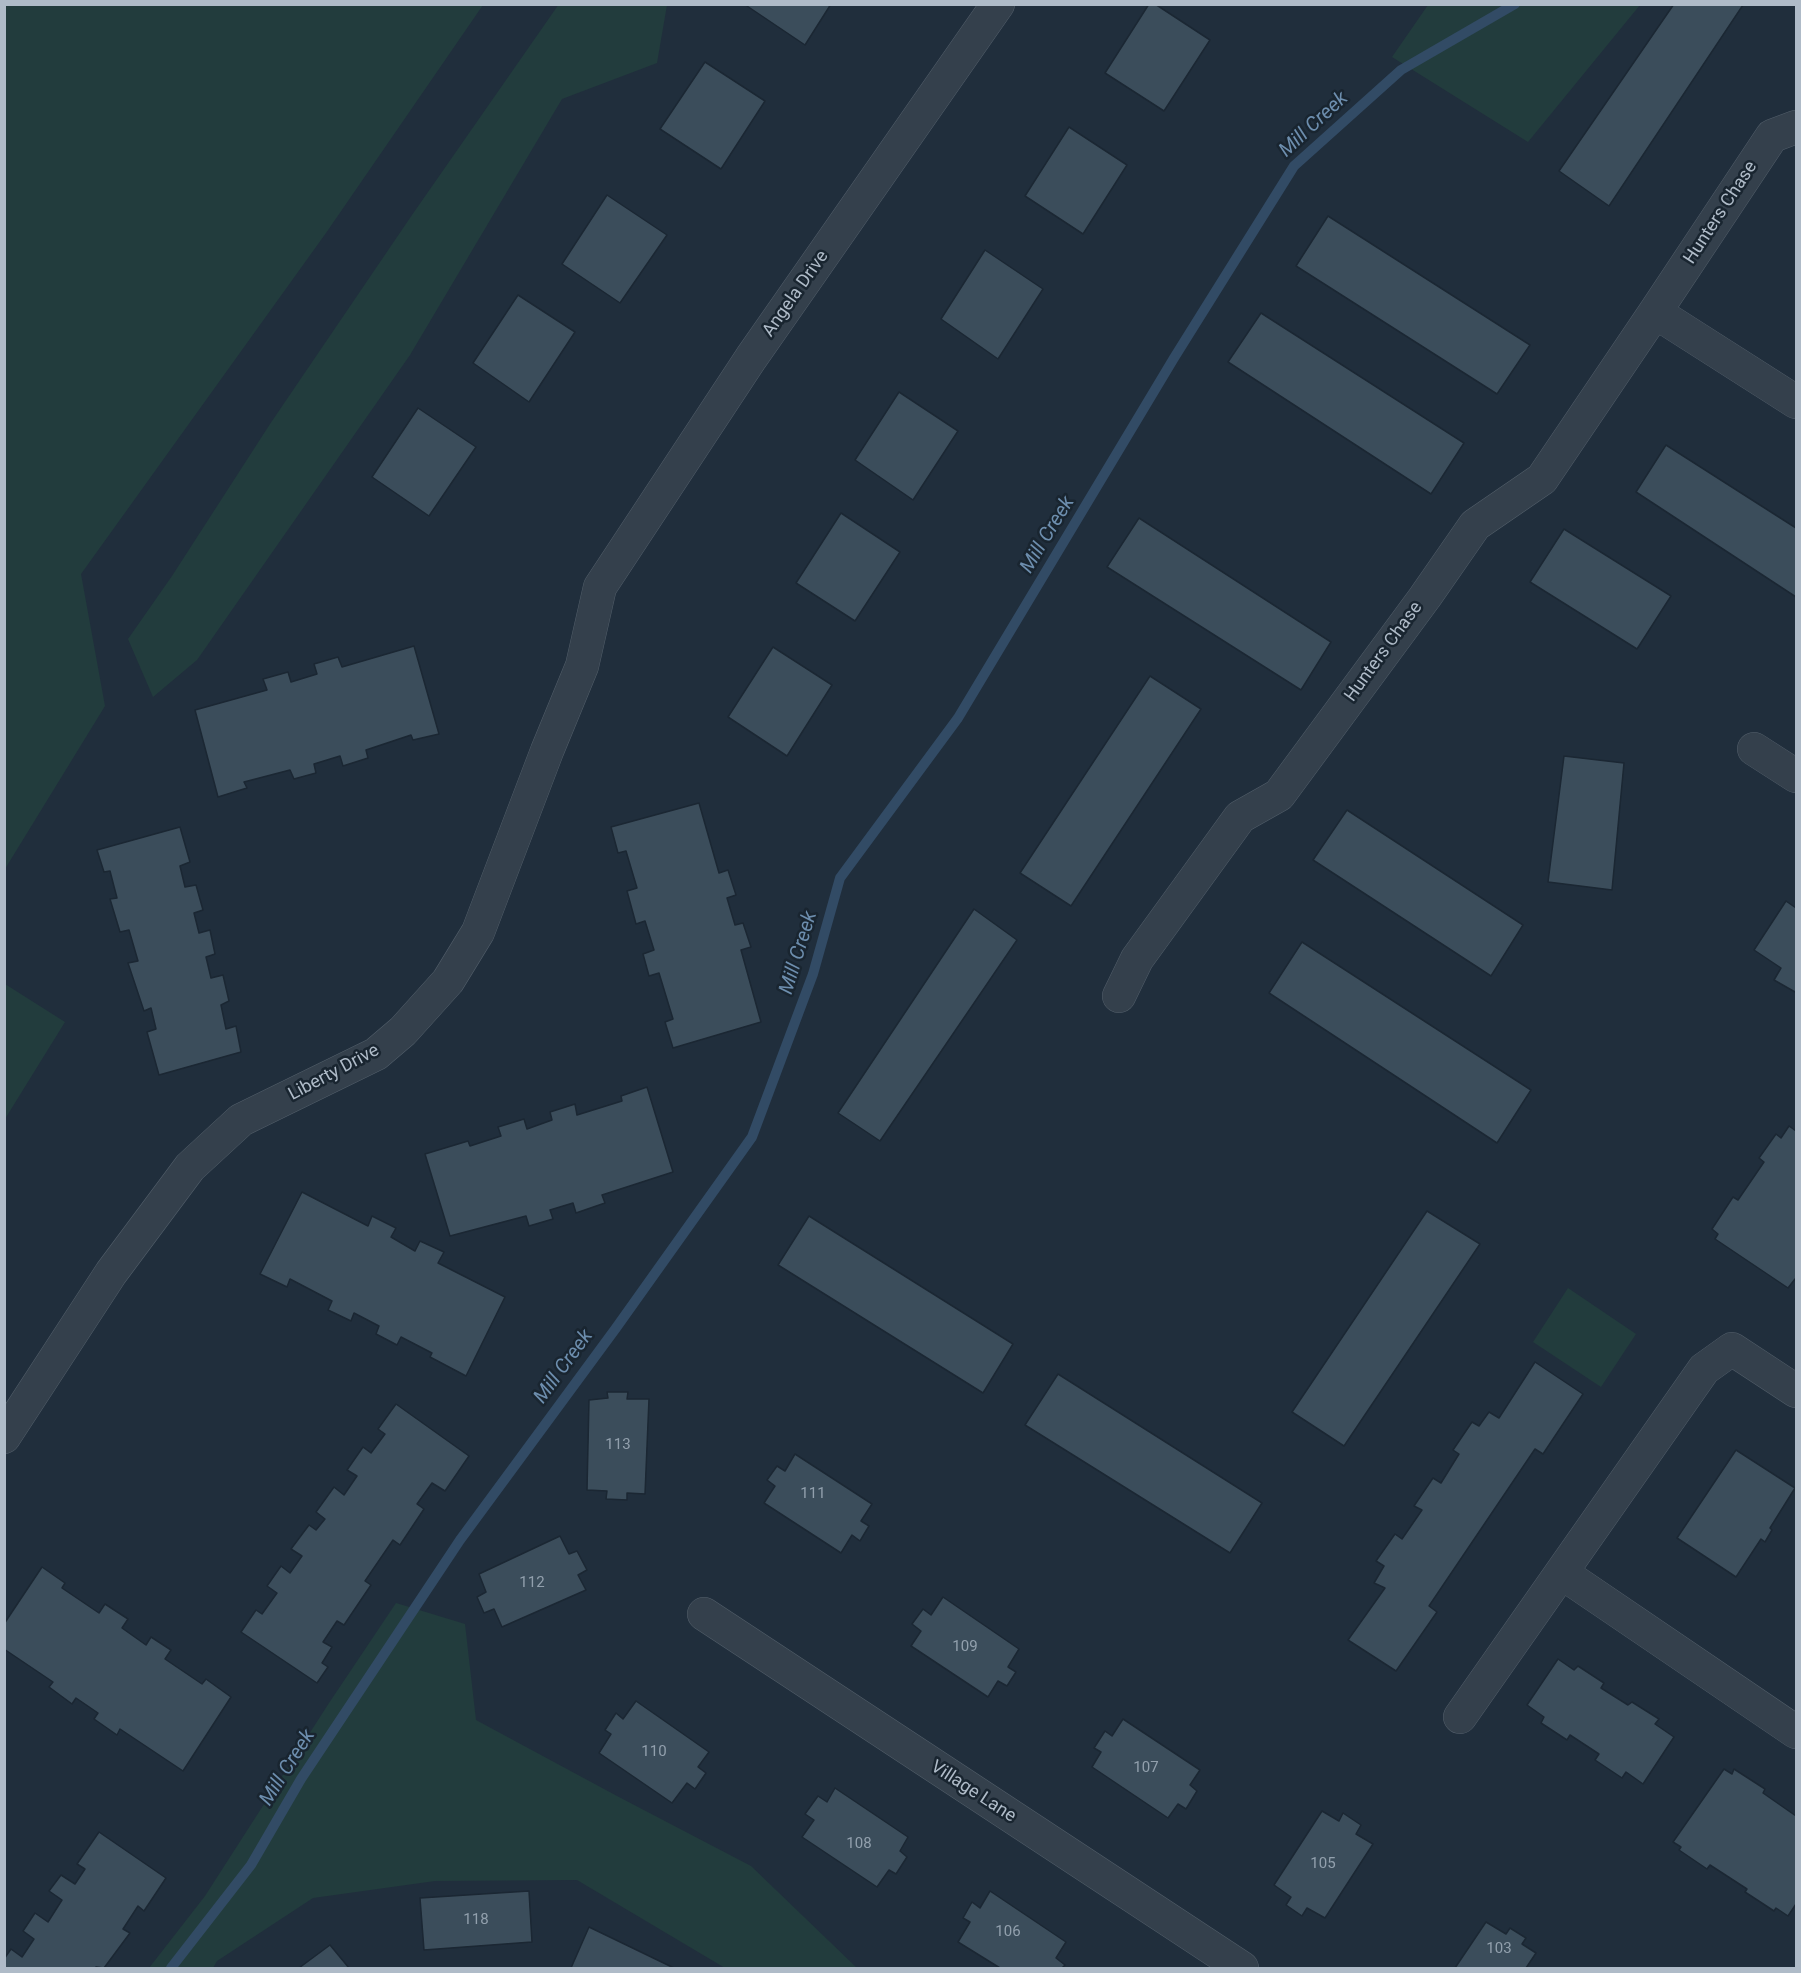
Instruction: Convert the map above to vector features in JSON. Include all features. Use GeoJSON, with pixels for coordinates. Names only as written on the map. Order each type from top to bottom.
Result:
{"type":"FeatureCollection","features":[{"type":"Feature","properties":{"kind":"street","name":"Angela Drive"},"geometry":{"type":"LineString","coordinates":[[600,587],[751,358],[998,4]]}},
{"type":"Feature","properties":{"kind":"street","name":"Hunters Chase"},"geometry":{"type":"LineString","coordinates":[[1119,996],[1137,959],[1240,817],[1280,795],[1475,525],[1542,479],[1772,136],[1797,128]]}},
{"type":"Feature","properties":{"kind":"street"},"geometry":{"type":"LineString","coordinates":[[1655,312],[1797,402]]}},
{"type":"Feature","properties":{"kind":"street","name":"Liberty Drive"},"geometry":{"type":"LineString","coordinates":[[4,1437],[111,1273],[190,1167],[241,1120],[376,1054],[403,1031],[448,981],[478,932],[582,666],[600,587]]}},
{"type":"Feature","properties":{"kind":"street"},"geometry":{"type":"LineString","coordinates":[[1754,749],[1797,776]]}},
{"type":"Feature","properties":{"kind":"street"},"geometry":{"type":"LineString","coordinates":[[1460,1717],[1704,1369],[1732,1349],[1797,1390]]}},
{"type":"Feature","properties":{"kind":"street"},"geometry":{"type":"LineString","coordinates":[[1562,1573],[1797,1732]]}},
{"type":"Feature","properties":{"kind":"street","name":"Village Lane"},"geometry":{"type":"LineString","coordinates":[[704,1614],[1242,1968]]}},
{"type":"Feature","properties":{"kind":"green space"},"geometry":{"type":"Polygon","coordinates":[[[5,4],[483,5],[326,233],[81,574],[105,706],[5,869],[5,4]]]}},
{"type":"Feature","properties":{"kind":"green space"},"geometry":{"type":"Polygon","coordinates":[[[559,4],[667,5],[657,63],[562,99],[410,355],[197,660],[153,697],[128,639],[172,576],[270,424],[559,4]]]}},
{"type":"Feature","properties":{"kind":"green space"},"geometry":{"type":"Polygon","coordinates":[[[1428,5],[1640,5],[1528,142],[1392,57],[1428,5]]]}},
{"type":"Feature","properties":{"kind":"green space"},"geometry":{"type":"Polygon","coordinates":[[[5,984],[65,1022],[5,1119],[5,984]]]}},
{"type":"Feature","properties":{"kind":"green space"},"geometry":{"type":"Polygon","coordinates":[[[1568,1288],[1636,1334],[1601,1387],[1533,1342],[1568,1288]]]}},
{"type":"Feature","properties":{"kind":"green space"},"geometry":{"type":"Polygon","coordinates":[[[396,1603],[465,1624],[476,1720],[751,1866],[857,1968],[725,1968],[577,1880],[435,1881],[313,1898],[217,1961],[213,1968],[149,1968],[205,1896],[396,1603]]]}},
{"type":"Feature","properties":{"kind":"building"},"geometry":{"type":"Polygon","coordinates":[[[748,4],[831,4],[805,45],[747,6],[748,4]]]}},
{"type":"Feature","properties":{"kind":"building"},"geometry":{"type":"Polygon","coordinates":[[[1149,4],[1155,4],[1210,40],[1164,111],[1105,73],[1149,4]]]}},
{"type":"Feature","properties":{"kind":"building"},"geometry":{"type":"Polygon","coordinates":[[[1674,4],[1743,5],[1609,206],[1559,171],[1674,4]]]}},
{"type":"Feature","properties":{"kind":"building"},"geometry":{"type":"Polygon","coordinates":[[[705,62],[765,101],[721,169],[660,129],[705,62]]]}},
{"type":"Feature","properties":{"kind":"building"},"geometry":{"type":"Polygon","coordinates":[[[1069,127],[1127,165],[1083,234],[1025,196],[1069,127]]]}},
{"type":"Feature","properties":{"kind":"building"},"geometry":{"type":"Polygon","coordinates":[[[607,195],[667,235],[620,303],[562,264],[607,195]]]}},
{"type":"Feature","properties":{"kind":"building"},"geometry":{"type":"Polygon","coordinates":[[[1328,216],[1530,345],[1497,394],[1296,266],[1328,216]]]}},
{"type":"Feature","properties":{"kind":"building"},"geometry":{"type":"Polygon","coordinates":[[[985,250],[1043,289],[998,359],[941,319],[985,250]]]}},
{"type":"Feature","properties":{"kind":"building"},"geometry":{"type":"Polygon","coordinates":[[[518,295],[575,332],[529,402],[473,363],[518,295]]]}},
{"type":"Feature","properties":{"kind":"building"},"geometry":{"type":"Polygon","coordinates":[[[1261,313],[1464,443],[1431,494],[1228,362],[1261,313]]]}},
{"type":"Feature","properties":{"kind":"building"},"geometry":{"type":"Polygon","coordinates":[[[899,392],[958,431],[913,500],[855,460],[899,392]]]}},
{"type":"Feature","properties":{"kind":"building"},"geometry":{"type":"Polygon","coordinates":[[[418,408],[476,447],[429,516],[372,477],[418,408]]]}},
{"type":"Feature","properties":{"kind":"building"},"geometry":{"type":"Polygon","coordinates":[[[1666,445],[1796,528],[1796,597],[1636,492],[1666,445]]]}},
{"type":"Feature","properties":{"kind":"building"},"geometry":{"type":"Polygon","coordinates":[[[841,513],[900,552],[855,621],[796,583],[841,513]]]}},
{"type":"Feature","properties":{"kind":"building"},"geometry":{"type":"Polygon","coordinates":[[[1139,518],[1331,642],[1301,690],[1107,567],[1139,518]]]}},
{"type":"Feature","properties":{"kind":"building"},"geometry":{"type":"Polygon","coordinates":[[[1564,529],[1671,596],[1637,649],[1530,582],[1564,529]]]}},
{"type":"Feature","properties":{"kind":"building"},"geometry":{"type":"Polygon","coordinates":[[[414,646],[439,734],[413,740],[411,735],[366,750],[368,758],[343,766],[340,756],[314,764],[316,773],[294,779],[290,770],[244,782],[247,788],[218,797],[195,710],[267,690],[263,679],[288,672],[291,682],[317,674],[314,664],[338,657],[342,667],[414,646]]]}},
{"type":"Feature","properties":{"kind":"building"},"geometry":{"type":"Polygon","coordinates":[[[773,647],[832,685],[787,756],[728,717],[773,647]]]}},
{"type":"Feature","properties":{"kind":"building"},"geometry":{"type":"Polygon","coordinates":[[[1150,676],[1201,709],[1071,906],[1020,873],[1150,676]]]}},
{"type":"Feature","properties":{"kind":"building"},"geometry":{"type":"Polygon","coordinates":[[[1564,756],[1624,763],[1612,890],[1548,882],[1564,756]]]}},
{"type":"Feature","properties":{"kind":"building"},"geometry":{"type":"Polygon","coordinates":[[[699,803],[719,873],[728,870],[736,895],[727,898],[735,925],[743,923],[751,947],[741,950],[761,1022],[673,1048],[665,1022],[673,1019],[659,973],[649,976],[643,954],[654,950],[645,921],[636,924],[627,891],[637,888],[626,851],[618,853],[611,827],[699,803]]]}},
{"type":"Feature","properties":{"kind":"building"},"geometry":{"type":"Polygon","coordinates":[[[1347,810],[1523,925],[1491,976],[1313,860],[1347,810]]]}},
{"type":"Feature","properties":{"kind":"building"},"geometry":{"type":"Polygon","coordinates":[[[180,827],[190,862],[180,866],[185,887],[196,885],[203,910],[194,913],[199,933],[210,930],[215,954],[206,957],[211,978],[223,975],[229,1001],[221,1005],[226,1029],[236,1026],[241,1052],[159,1075],[147,1032],[156,1029],[151,1008],[144,1011],[128,963],[138,961],[129,930],[120,932],[110,899],[117,898],[110,871],[104,872],[97,850],[180,827]]]}},
{"type":"Feature","properties":{"kind":"building"},"geometry":{"type":"Polygon","coordinates":[[[1786,901],[1796,908],[1795,992],[1774,980],[1781,968],[1754,950],[1786,901]]]}},
{"type":"Feature","properties":{"kind":"building"},"geometry":{"type":"Polygon","coordinates":[[[974,909],[1017,940],[880,1141],[838,1113],[974,909]]]}},
{"type":"Feature","properties":{"kind":"building"},"geometry":{"type":"Polygon","coordinates":[[[1302,942],[1531,1090],[1497,1143],[1269,993],[1302,942]]]}},
{"type":"Feature","properties":{"kind":"building"},"geometry":{"type":"Polygon","coordinates":[[[647,1087],[673,1172],[602,1195],[605,1203],[576,1213],[573,1203],[550,1210],[553,1219],[529,1226],[526,1216],[450,1236],[425,1154],[468,1141],[470,1146],[501,1136],[498,1127],[524,1119],[527,1129],[552,1120],[550,1112],[575,1104],[577,1115],[622,1101],[621,1096],[647,1087]]]}},
{"type":"Feature","properties":{"kind":"building"},"geometry":{"type":"Polygon","coordinates":[[[1789,1126],[1796,1131],[1796,1280],[1788,1288],[1715,1239],[1718,1234],[1712,1229],[1733,1197],[1738,1200],[1764,1162],[1759,1158],[1776,1134],[1781,1138],[1789,1126]]]}},
{"type":"Feature","properties":{"kind":"building"},"geometry":{"type":"Polygon","coordinates":[[[302,1192],[368,1226],[372,1216],[396,1228],[391,1237],[415,1251],[420,1241],[444,1252],[438,1263],[505,1297],[466,1376],[430,1357],[432,1353],[401,1337],[397,1345],[376,1334],[379,1326],[354,1313],[351,1321],[328,1310],[332,1301],[290,1279],[287,1287],[260,1274],[302,1192]]]}},
{"type":"Feature","properties":{"kind":"building"},"geometry":{"type":"Polygon","coordinates":[[[1427,1211],[1480,1244],[1344,1446],[1292,1412],[1427,1211]]]}},
{"type":"Feature","properties":{"kind":"building"},"geometry":{"type":"Polygon","coordinates":[[[809,1216],[1013,1344],[983,1393],[778,1265],[809,1216]]]}},
{"type":"Feature","properties":{"kind":"building"},"geometry":{"type":"Polygon","coordinates":[[[1535,1362],[1583,1394],[1543,1454],[1535,1449],[1429,1606],[1437,1612],[1396,1671],[1348,1640],[1385,1588],[1374,1583],[1384,1566],[1376,1561],[1395,1534],[1402,1539],[1422,1510],[1414,1506],[1433,1478],[1441,1483],[1459,1454],[1453,1450],[1472,1422],[1479,1426],[1489,1412],[1499,1418],[1535,1362]]]}},
{"type":"Feature","properties":{"kind":"building"},"geometry":{"type":"Polygon","coordinates":[[[1058,1374],[1262,1503],[1230,1553],[1025,1425],[1058,1374]]]}},
{"type":"Feature","properties":{"kind":"building"},"geometry":{"type":"Polygon","coordinates":[[[607,1392],[628,1392],[627,1399],[649,1399],[645,1494],[627,1493],[627,1500],[606,1499],[607,1491],[587,1490],[589,1400],[608,1398],[607,1392]]]}},
{"type":"Feature","properties":{"kind":"building"},"geometry":{"type":"Polygon","coordinates":[[[396,1404],[469,1456],[445,1491],[432,1483],[417,1504],[424,1509],[400,1545],[393,1540],[365,1581],[371,1585],[344,1625],[337,1621],[323,1642],[332,1647],[322,1663],[328,1667],[317,1683],[241,1632],[256,1610],[262,1614],[277,1593],[267,1586],[281,1566],[290,1573],[302,1556],[291,1549],[309,1525],[316,1530],[325,1519],[316,1512],[334,1487],[344,1495],[357,1476],[347,1470],[363,1447],[371,1453],[385,1434],[378,1429],[396,1404]]]}},
{"type":"Feature","properties":{"kind":"building"},"geometry":{"type":"Polygon","coordinates":[[[1736,1450],[1795,1488],[1770,1528],[1772,1530],[1765,1542],[1761,1539],[1736,1577],[1677,1538],[1736,1450]]]}},
{"type":"Feature","properties":{"kind":"building"},"geometry":{"type":"Polygon","coordinates":[[[795,1454],[872,1504],[861,1521],[869,1526],[860,1541],[852,1535],[841,1553],[764,1503],[775,1486],[767,1480],[777,1466],[785,1471],[795,1454]]]}},
{"type":"Feature","properties":{"kind":"building"},"geometry":{"type":"Polygon","coordinates":[[[560,1536],[569,1554],[577,1551],[587,1570],[578,1575],[586,1590],[502,1627],[494,1609],[484,1613],[477,1597],[486,1592],[479,1574],[560,1536]]]}},
{"type":"Feature","properties":{"kind":"building"},"geometry":{"type":"Polygon","coordinates":[[[42,1567],[65,1583],[62,1588],[99,1613],[105,1604],[128,1619],[122,1628],[146,1645],[151,1637],[171,1650],[165,1659],[202,1684],[206,1679],[231,1697],[183,1771],[120,1729],[117,1735],[94,1719],[98,1713],[76,1698],[72,1704],[49,1687],[53,1682],[4,1649],[4,1624],[42,1567]]]}},
{"type":"Feature","properties":{"kind":"building"},"geometry":{"type":"Polygon","coordinates":[[[943,1597],[1019,1649],[1008,1667],[1016,1672],[1007,1686],[998,1681],[988,1697],[911,1646],[921,1631],[912,1624],[923,1609],[931,1615],[943,1597]]]}},
{"type":"Feature","properties":{"kind":"building"},"geometry":{"type":"Polygon","coordinates":[[[1558,1659],[1574,1670],[1578,1666],[1604,1683],[1601,1688],[1628,1705],[1632,1702],[1659,1719],[1655,1724],[1674,1737],[1643,1784],[1626,1772],[1622,1778],[1595,1760],[1599,1754],[1570,1735],[1567,1740],[1541,1723],[1544,1717],[1527,1705],[1558,1659]]]}},
{"type":"Feature","properties":{"kind":"building"},"geometry":{"type":"Polygon","coordinates":[[[636,1701],[709,1752],[698,1767],[706,1773],[695,1789],[687,1783],[672,1803],[599,1753],[611,1734],[605,1730],[616,1713],[623,1719],[636,1701]]]}},
{"type":"Feature","properties":{"kind":"building"},"geometry":{"type":"Polygon","coordinates":[[[1123,1719],[1200,1770],[1190,1785],[1197,1791],[1186,1809],[1178,1804],[1168,1818],[1092,1767],[1101,1752],[1094,1748],[1105,1731],[1112,1736],[1123,1719]]]}},
{"type":"Feature","properties":{"kind":"building"},"geometry":{"type":"Polygon","coordinates":[[[1724,1769],[1732,1774],[1734,1769],[1765,1789],[1763,1793],[1796,1816],[1796,1904],[1788,1916],[1776,1908],[1774,1911],[1745,1892],[1747,1889],[1710,1865],[1707,1869],[1679,1850],[1681,1847],[1673,1842],[1724,1769]]]}},
{"type":"Feature","properties":{"kind":"building"},"geometry":{"type":"Polygon","coordinates":[[[835,1788],[908,1837],[900,1851],[907,1857],[896,1874],[889,1870],[877,1887],[802,1837],[814,1820],[805,1814],[818,1796],[827,1802],[835,1788]]]}},
{"type":"Feature","properties":{"kind":"building"},"geometry":{"type":"Polygon","coordinates":[[[1322,1811],[1339,1821],[1343,1813],[1361,1825],[1356,1834],[1373,1844],[1325,1918],[1307,1908],[1302,1916],[1286,1905],[1291,1897],[1274,1885],[1322,1811]]]}},
{"type":"Feature","properties":{"kind":"building"},"geometry":{"type":"Polygon","coordinates":[[[99,1832],[166,1878],[144,1911],[138,1906],[123,1929],[130,1933],[104,1968],[4,1968],[4,1959],[11,1949],[22,1957],[34,1939],[23,1931],[35,1913],[48,1922],[62,1900],[49,1891],[61,1875],[75,1884],[85,1869],[77,1864],[99,1832]]]}},
{"type":"Feature","properties":{"kind":"building"},"geometry":{"type":"Polygon","coordinates":[[[529,1891],[532,1942],[424,1950],[420,1898],[529,1891]]]}},
{"type":"Feature","properties":{"kind":"building"},"geometry":{"type":"Polygon","coordinates":[[[990,1891],[1066,1942],[1056,1958],[1065,1965],[1062,1968],[1000,1968],[958,1942],[970,1922],[963,1918],[972,1902],[980,1908],[990,1891]]]}},
{"type":"Feature","properties":{"kind":"building"},"geometry":{"type":"Polygon","coordinates":[[[1486,1922],[1506,1934],[1510,1928],[1526,1938],[1522,1944],[1536,1953],[1526,1968],[1455,1968],[1486,1922]]]}},
{"type":"Feature","properties":{"kind":"building"},"geometry":{"type":"Polygon","coordinates":[[[589,1927],[674,1968],[571,1968],[589,1927]]]}},
{"type":"Feature","properties":{"kind":"building"},"geometry":{"type":"Polygon","coordinates":[[[330,1945],[349,1968],[299,1968],[330,1945]]]}},
{"type":"Feature","properties":{"kind":"waterway","name":"Mill Creek"},"geometry":{"type":"LineString","coordinates":[[171,1968],[251,1865],[301,1779],[460,1540],[616,1328],[752,1137],[813,974],[840,878],[958,718],[1174,358],[1294,166],[1401,70],[1515,4]]}}]}
